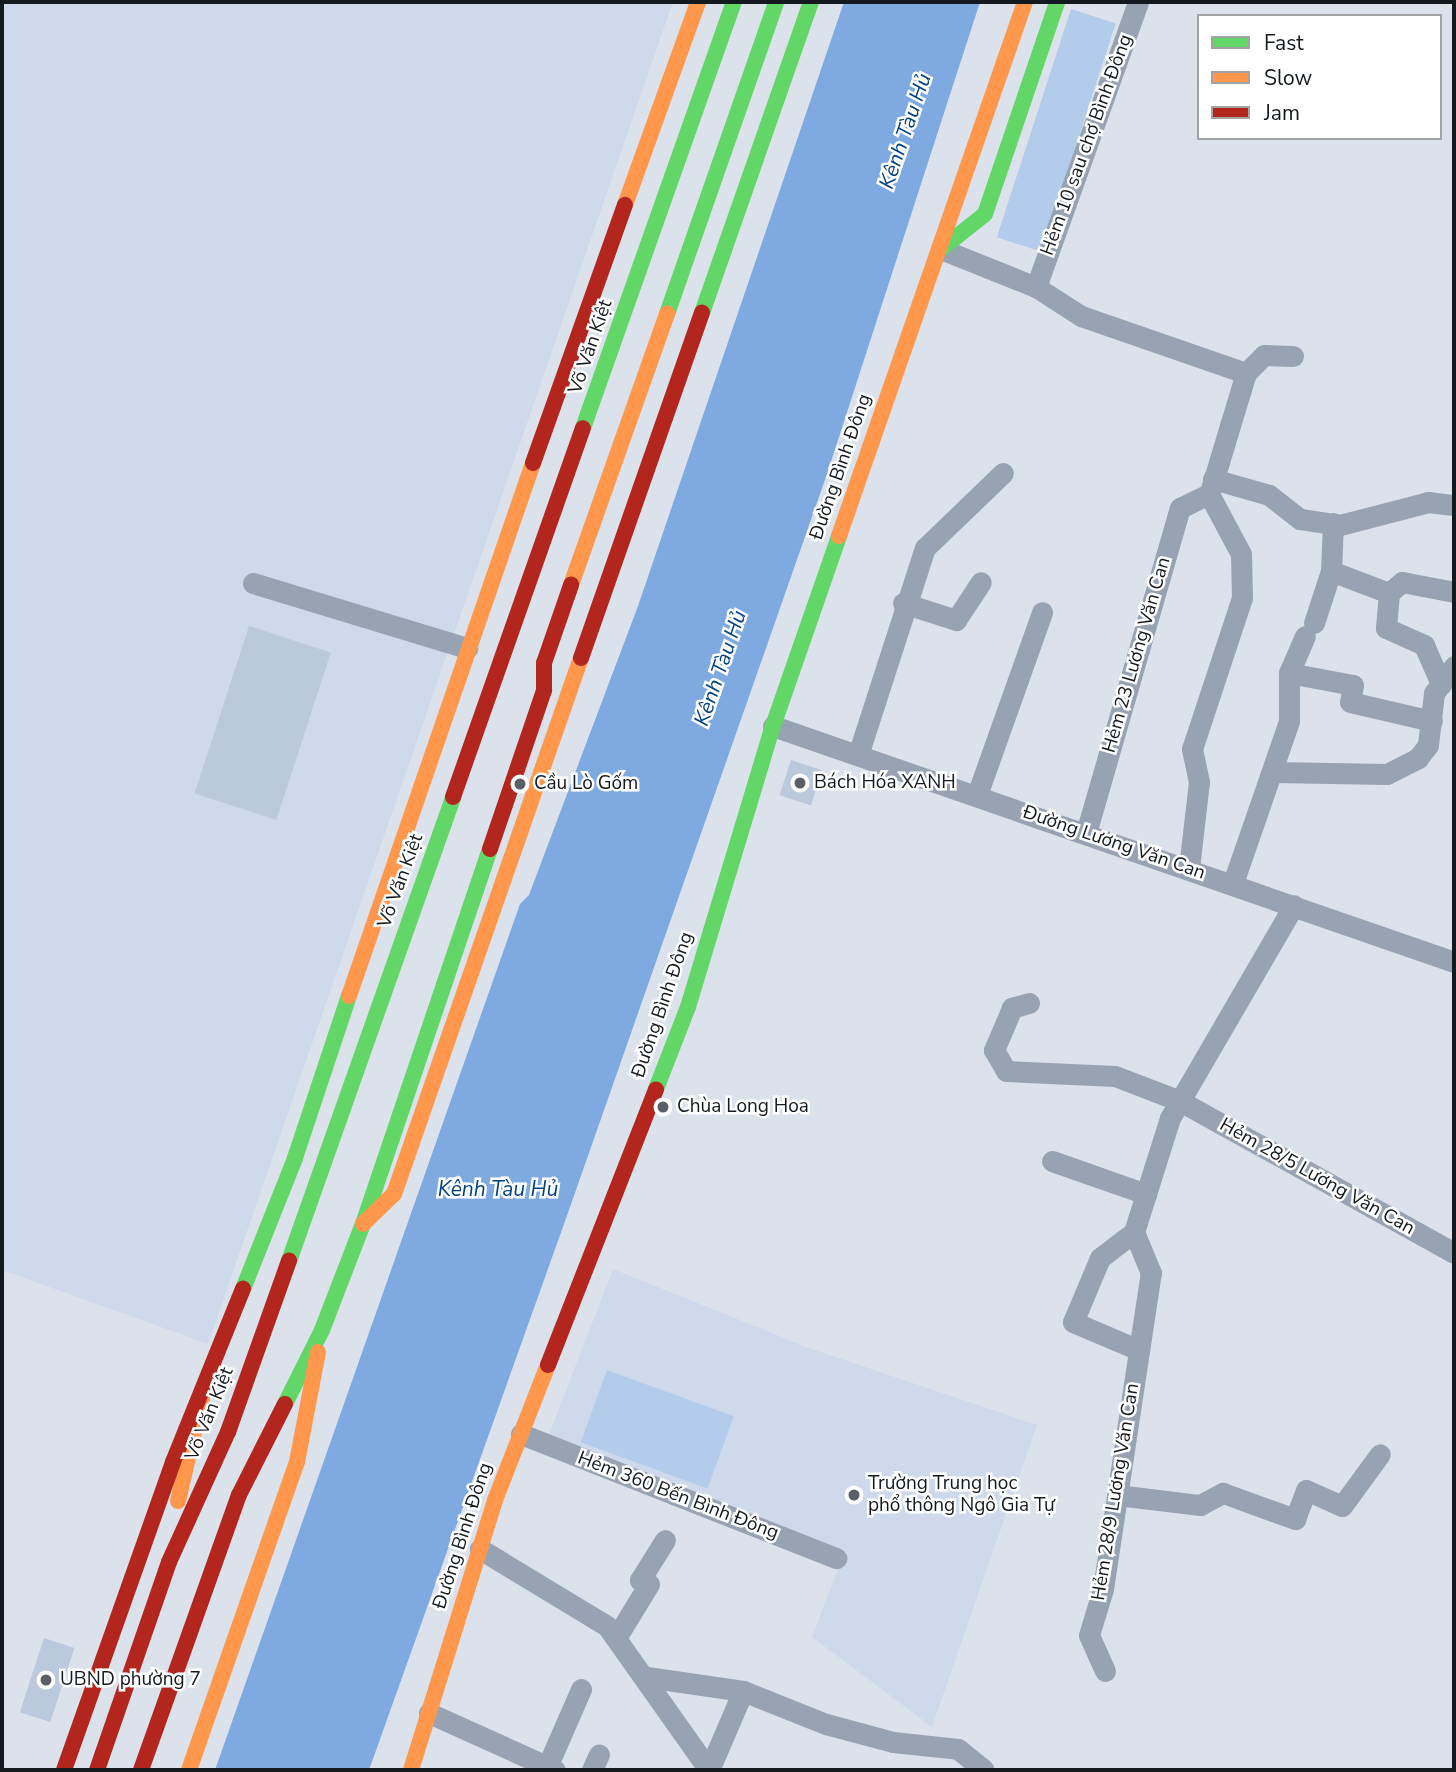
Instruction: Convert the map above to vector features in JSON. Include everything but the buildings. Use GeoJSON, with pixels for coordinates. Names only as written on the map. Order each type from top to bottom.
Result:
{"type":"FeatureCollection","features":[{"type":"Feature","properties":{"kind":"main road","name":"Võ Văn Kiệt"},"geometry":{"type":"LineString","coordinates":[[64,1770],[173,1462],[202,1397],[295,1158],[467,648],[698,2]]}},
{"type":"Feature","properties":{"kind":"main road","name":"Võ Văn Kiệt"},"geometry":{"type":"LineString","coordinates":[[97,1770],[169,1562],[228,1433],[734,2]]}},
{"type":"Feature","properties":{"kind":"main road"},"geometry":{"type":"LineString","coordinates":[[270,1477],[363,1224],[394,1124],[544,690],[544,663],[776,2]]}},
{"type":"Feature","properties":{"kind":"main road"},"geometry":{"type":"LineString","coordinates":[[544,690],[562,671],[795,2]]}},
{"type":"Feature","properties":{"kind":"main road"},"geometry":{"type":"LineString","coordinates":[[363,1224],[394,1195],[811,2]]}},
{"type":"Feature","properties":{"kind":"main road","name":"Đường Bình Đông"},"geometry":{"type":"LineString","coordinates":[[411,1770],[480,1549],[521,1434],[688,1007],[773,726],[967,177],[1025,2]]}},
{"type":"Feature","properties":{"kind":"main road"},"geometry":{"type":"LineString","coordinates":[[941,249],[985,214],[1057,2]]}},
{"type":"Feature","properties":{"kind":"main road"},"geometry":{"type":"LineString","coordinates":[[141,1770],[239,1495],[322,1330]]}},
{"type":"Feature","properties":{"kind":"main road"},"geometry":{"type":"LineString","coordinates":[[188,1770],[297,1462],[322,1330]]}},
{"type":"Feature","properties":{"kind":"main road"},"geometry":{"type":"LineString","coordinates":[[169,1562],[172,1526],[202,1397]]}},
{"type":"Feature","properties":{"kind":"street","name":"Hẻm 10 sau chợ Bình Đông"},"geometry":{"type":"LineString","coordinates":[[1036,288],[1138,2]]}},
{"type":"Feature","properties":{"kind":"street"},"geometry":{"type":"LineString","coordinates":[[941,249],[1036,288],[1081,316],[1246,373]]}},
{"type":"Feature","properties":{"kind":"street"},"geometry":{"type":"LineString","coordinates":[[1189,868],[1199,782],[1192,748],[1242,598],[1241,554],[1211,486],[1246,373],[1264,355],[1293,356]]}},
{"type":"Feature","properties":{"kind":"street"},"geometry":{"type":"LineString","coordinates":[[858,755],[903,604],[925,548],[1003,473]]}},
{"type":"Feature","properties":{"kind":"street"},"geometry":{"type":"LineString","coordinates":[[1211,486],[1269,495],[1300,519],[1333,523],[1428,502],[1454,505]]}},
{"type":"Feature","properties":{"kind":"street","name":"Hẻm 23 Lương Văn Can"},"geometry":{"type":"LineString","coordinates":[[1086,833],[1180,508],[1211,486]]}},
{"type":"Feature","properties":{"kind":"street"},"geometry":{"type":"LineString","coordinates":[[1233,883],[1289,721],[1289,673],[1310,629],[1331,571],[1333,523]]}},
{"type":"Feature","properties":{"kind":"street"},"geometry":{"type":"LineString","coordinates":[[1331,571],[1388,593]]}},
{"type":"Feature","properties":{"kind":"street"},"geometry":{"type":"LineString","coordinates":[[903,604],[956,620],[981,582]]}},
{"type":"Feature","properties":{"kind":"street"},"geometry":{"type":"LineString","coordinates":[[1441,684],[1423,645],[1386,628],[1388,593],[1402,582],[1454,592]]}},
{"type":"Feature","properties":{"kind":"street"},"geometry":{"type":"LineString","coordinates":[[253,583],[467,648]]}},
{"type":"Feature","properties":{"kind":"street"},"geometry":{"type":"LineString","coordinates":[[977,796],[1042,612]]}},
{"type":"Feature","properties":{"kind":"street"},"geometry":{"type":"LineString","coordinates":[[1273,772],[1387,774],[1419,758],[1428,746],[1434,693],[1454,666]]}},
{"type":"Feature","properties":{"kind":"street"},"geometry":{"type":"LineString","coordinates":[[1289,673],[1353,685],[1350,702],[1432,721]]}},
{"type":"Feature","properties":{"kind":"street","name":"Đường Lương Văn Can"},"geometry":{"type":"LineString","coordinates":[[773,726],[1233,883],[1454,962]]}},
{"type":"Feature","properties":{"kind":"street"},"geometry":{"type":"LineString","coordinates":[[1139,1350],[1073,1322],[1100,1258],[1134,1232],[1180,1101],[1294,905]]}},
{"type":"Feature","properties":{"kind":"street","name":"Hẻm 28/5 Lương Văn Can"},"geometry":{"type":"LineString","coordinates":[[1030,1003],[1012,1009],[995,1050],[1006,1071],[1115,1076],[1180,1101],[1454,1253]]}},
{"type":"Feature","properties":{"kind":"street"},"geometry":{"type":"LineString","coordinates":[[1052,1161],[1146,1194]]}},
{"type":"Feature","properties":{"kind":"street","name":"Hẻm 28/9 Lương Văn Can"},"geometry":{"type":"LineString","coordinates":[[1105,1671],[1089,1635],[1117,1495],[1151,1273],[1134,1232]]}},
{"type":"Feature","properties":{"kind":"street","name":"Hẻm 360 Bến Bình Đông"},"geometry":{"type":"LineString","coordinates":[[521,1434],[836,1558]]}},
{"type":"Feature","properties":{"kind":"street"},"geometry":{"type":"LineString","coordinates":[[1117,1495],[1200,1505],[1223,1493],[1295,1519],[1306,1490],[1342,1506],[1380,1454]]}},
{"type":"Feature","properties":{"kind":"street"},"geometry":{"type":"LineString","coordinates":[[616,1638],[649,1584],[640,1580],[665,1540]]}},
{"type":"Feature","properties":{"kind":"street"},"geometry":{"type":"LineString","coordinates":[[480,1549],[596,1619],[616,1638],[647,1677],[709,1770]]}},
{"type":"Feature","properties":{"kind":"street"},"geometry":{"type":"LineString","coordinates":[[647,1677],[743,1692],[826,1724],[893,1742],[958,1749],[984,1770]]}},
{"type":"Feature","properties":{"kind":"street"},"geometry":{"type":"LineString","coordinates":[[429,1713],[551,1768],[581,1689]]}},
{"type":"Feature","properties":{"kind":"street"},"geometry":{"type":"LineString","coordinates":[[709,1770],[743,1692]]}},
{"type":"Feature","properties":{"kind":"shaded area"},"geometry":{"type":"Polygon","coordinates":[[[2,2],[673,2],[208,1344],[2,1270],[2,2]]]}},
{"type":"Feature","properties":{"kind":"shaded area"},"geometry":{"type":"Polygon","coordinates":[[[1071,9],[1116,24],[1042,252],[997,237],[1071,9]]]}},
{"type":"Feature","properties":{"kind":"shaded area","name":"Trường Trung học phổ thông Ngô Gia Tự"},"geometry":{"type":"Polygon","coordinates":[[[613,1269],[809,1348],[1037,1425],[932,1727],[812,1637],[844,1553],[548,1437],[613,1269]]]}},
{"type":"Feature","properties":{"kind":"shaded area"},"geometry":{"type":"Polygon","coordinates":[[[607,1370],[734,1416],[708,1489],[581,1442],[607,1370]]]}},
{"type":"Feature","properties":{"kind":"water","name":"Kênh Tàu Hủ"},"geometry":{"type":"Polygon","coordinates":[[[844,2],[980,2],[827,474],[569,1210],[369,1770],[215,1770],[520,904],[529,895],[638,606],[844,2]]]}},
{"type":"Feature","properties":{"kind":"traffic: fast"},"geometry":{"type":"LineString","coordinates":[[583,428],[734,2]]}},
{"type":"Feature","properties":{"kind":"traffic: fast"},"geometry":{"type":"LineString","coordinates":[[667,314],[776,2]]}},
{"type":"Feature","properties":{"kind":"traffic: fast"},"geometry":{"type":"LineString","coordinates":[[702,313],[811,2]]}},
{"type":"Feature","properties":{"kind":"traffic: fast"},"geometry":{"type":"LineString","coordinates":[[941,249],[985,214],[1057,2]]}},
{"type":"Feature","properties":{"kind":"traffic: fast"},"geometry":{"type":"LineString","coordinates":[[656,1089],[688,1007],[773,726],[839,536]]}},
{"type":"Feature","properties":{"kind":"traffic: fast"},"geometry":{"type":"LineString","coordinates":[[289,1261],[453,797]]}},
{"type":"Feature","properties":{"kind":"traffic: fast"},"geometry":{"type":"LineString","coordinates":[[285,1404],[322,1330],[363,1224],[490,849]]}},
{"type":"Feature","properties":{"kind":"traffic: fast"},"geometry":{"type":"LineString","coordinates":[[243,1289],[295,1158],[349,996]]}},
{"type":"Feature","properties":{"kind":"traffic: slow"},"geometry":{"type":"LineString","coordinates":[[625,205],[698,2]]}},
{"type":"Feature","properties":{"kind":"traffic: slow"},"geometry":{"type":"LineString","coordinates":[[839,536],[1025,2]]}},
{"type":"Feature","properties":{"kind":"traffic: slow"},"geometry":{"type":"LineString","coordinates":[[571,585],[667,314]]}},
{"type":"Feature","properties":{"kind":"traffic: slow"},"geometry":{"type":"LineString","coordinates":[[349,996],[533,463]]}},
{"type":"Feature","properties":{"kind":"traffic: slow"},"geometry":{"type":"LineString","coordinates":[[363,1224],[394,1194],[581,658]]}},
{"type":"Feature","properties":{"kind":"traffic: slow"},"geometry":{"type":"LineString","coordinates":[[189,1770],[297,1462],[318,1352]]}},
{"type":"Feature","properties":{"kind":"traffic: slow"},"geometry":{"type":"LineString","coordinates":[[411,1770],[495,1500],[548,1365]]}},
{"type":"Feature","properties":{"kind":"traffic: slow"},"geometry":{"type":"LineString","coordinates":[[178,1501],[202,1397]]}},
{"type":"Feature","properties":{"kind":"traffic: jam"},"geometry":{"type":"LineString","coordinates":[[533,463],[625,205]]}},
{"type":"Feature","properties":{"kind":"traffic: jam"},"geometry":{"type":"LineString","coordinates":[[581,658],[702,313]]}},
{"type":"Feature","properties":{"kind":"traffic: jam"},"geometry":{"type":"LineString","coordinates":[[453,797],[583,428]]}},
{"type":"Feature","properties":{"kind":"traffic: jam"},"geometry":{"type":"LineString","coordinates":[[490,849],[544,690],[544,663],[571,585]]}},
{"type":"Feature","properties":{"kind":"traffic: jam"},"geometry":{"type":"LineString","coordinates":[[548,1365],[656,1089]]}},
{"type":"Feature","properties":{"kind":"traffic: jam"},"geometry":{"type":"LineString","coordinates":[[97,1770],[169,1562],[228,1432],[289,1261]]}},
{"type":"Feature","properties":{"kind":"traffic: jam"},"geometry":{"type":"LineString","coordinates":[[64,1770],[173,1462],[243,1289]]}},
{"type":"Feature","properties":{"kind":"traffic: jam"},"geometry":{"type":"LineString","coordinates":[[141,1770],[239,1495],[285,1404]]}},
{"type":"Feature","properties":{"kind":"place","name":"Bách Hóa XANH"},"geometry":{"type":"Point","coordinates":[800,783]}},
{"type":"Feature","properties":{"kind":"place","name":"Cầu Lò Gốm"},"geometry":{"type":"Point","coordinates":[520,784]}},
{"type":"Feature","properties":{"kind":"place","name":"Chùa Long Hoa"},"geometry":{"type":"Point","coordinates":[663,1107]}},
{"type":"Feature","properties":{"kind":"place","name":"Trường Trung học phổ thông Ngô Gia Tự"},"geometry":{"type":"Point","coordinates":[854,1495]}},
{"type":"Feature","properties":{"kind":"place","name":"UBND phường 7"},"geometry":{"type":"Point","coordinates":[46,1680]}}]}
